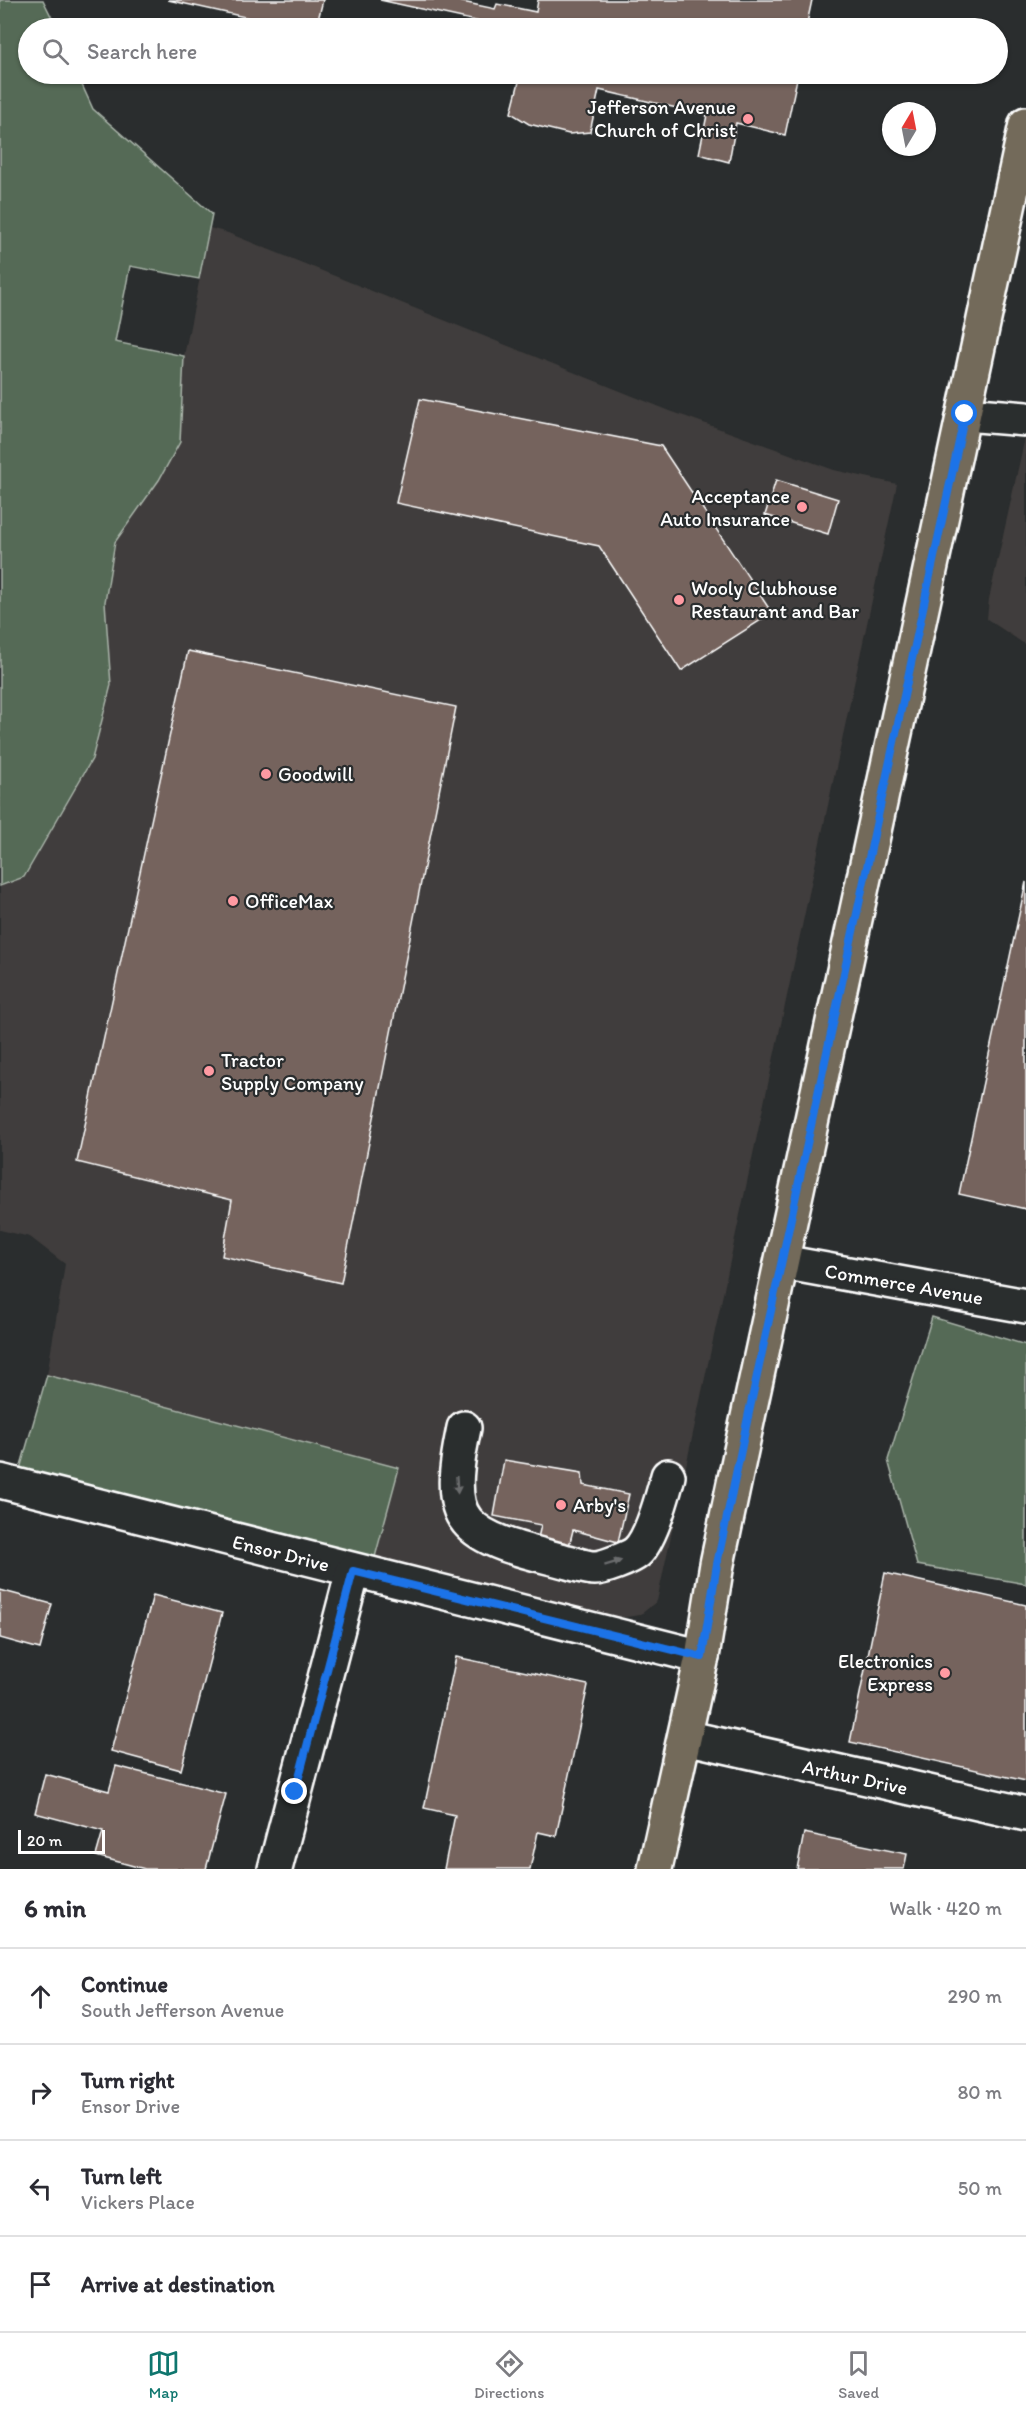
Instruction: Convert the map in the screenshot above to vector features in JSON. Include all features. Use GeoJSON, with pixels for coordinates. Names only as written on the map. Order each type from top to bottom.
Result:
{"type":"FeatureCollection","features":[{"type":"Feature","properties":{"kind":"main road"},"geometry":{"type":"LineString","coordinates":[[655,1869],[702,1657],[717,1564],[965,414],[1018,201],[1026,124]]}},
{"type":"Feature","properties":{"kind":"street"},"geometry":{"type":"LineString","coordinates":[[965,414],[1026,419]]}},
{"type":"Feature","properties":{"kind":"street","name":"Commerce Avenue"},"geometry":{"type":"LineString","coordinates":[[782,1262],[1026,1306]]}},
{"type":"Feature","properties":{"kind":"street"},"geometry":{"type":"LineString","coordinates":[[464,1428],[456,1472],[457,1497],[466,1521],[483,1534],[524,1550],[595,1568],[624,1559],[638,1551],[654,1519],[668,1476]]}},
{"type":"Feature","properties":{"kind":"street","name":"Ensor Drive"},"geometry":{"type":"LineString","coordinates":[[0,1481],[702,1657]]}},
{"type":"Feature","properties":{"kind":"street"},"geometry":{"type":"LineString","coordinates":[[275,1869],[353,1571]]}},
{"type":"Feature","properties":{"kind":"street","name":"Arthur Drive"},"geometry":{"type":"LineString","coordinates":[[685,1737],[1026,1814]]}},
{"type":"Feature","properties":{"kind":"shaded area"},"geometry":{"type":"Polygon","coordinates":[[[210,228],[228,233],[670,411],[834,470],[897,484],[657,1601],[640,1615],[619,1618],[535,1602],[375,1557],[399,1468],[47,1375],[65,1264],[30,1237],[0,1230],[0,886],[24,877],[92,759],[111,685],[105,602],[115,542],[159,480],[180,442],[184,356],[210,228]]]}},
{"type":"Feature","properties":{"kind":"shaded area"},"geometry":{"type":"Polygon","coordinates":[[[1026,433],[1026,645],[987,619],[989,599],[1026,433]]]}},
{"type":"Feature","properties":{"kind":"green space"},"geometry":{"type":"Polygon","coordinates":[[[0,0],[43,0],[52,18],[18,18],[18,84],[82,84],[93,109],[212,214],[199,279],[130,266],[115,342],[184,356],[180,442],[159,480],[115,542],[105,602],[111,685],[92,759],[24,877],[0,886],[0,0]]]}},
{"type":"Feature","properties":{"kind":"green space"},"geometry":{"type":"Polygon","coordinates":[[[932,1317],[1026,1345],[1026,1584],[917,1565],[888,1460],[932,1317]]]}},
{"type":"Feature","properties":{"kind":"green space"},"geometry":{"type":"Polygon","coordinates":[[[47,1375],[399,1468],[375,1557],[20,1469],[47,1375]]]}},
{"type":"Feature","properties":{"kind":"building"},"geometry":{"type":"Polygon","coordinates":[[[168,0],[323,0],[318,18],[250,18],[168,0]]]}},
{"type":"Feature","properties":{"kind":"building"},"geometry":{"type":"Polygon","coordinates":[[[380,0],[453,0],[495,9],[497,4],[536,12],[538,0],[812,0],[808,18],[462,18],[380,0]]]}},
{"type":"Feature","properties":{"kind":"building","name":"Jefferson Avenue Church of Christ"},"geometry":{"type":"Polygon","coordinates":[[[518,84],[796,84],[785,135],[736,123],[729,162],[699,154],[707,115],[599,90],[590,132],[569,134],[529,124],[511,113],[518,84]]]}},
{"type":"Feature","properties":{"kind":"building"},"geometry":{"type":"Polygon","coordinates":[[[420,399],[661,446],[772,613],[681,671],[599,546],[396,503],[420,399]]]}},
{"type":"Feature","properties":{"kind":"building","name":"Acceptance Auto Insurance"},"geometry":{"type":"Polygon","coordinates":[[[776,480],[838,499],[828,534],[765,515],[776,480]]]}},
{"type":"Feature","properties":{"kind":"building"},"geometry":{"type":"Polygon","coordinates":[[[188,651],[456,707],[341,1283],[222,1256],[232,1200],[77,1162],[188,651]]]}},
{"type":"Feature","properties":{"kind":"building"},"geometry":{"type":"Polygon","coordinates":[[[1026,882],[1026,1209],[959,1194],[1026,882]]]}},
{"type":"Feature","properties":{"kind":"building","name":"Arby's"},"geometry":{"type":"Polygon","coordinates":[[[504,1460],[582,1473],[583,1485],[629,1494],[618,1542],[573,1530],[567,1554],[536,1547],[541,1525],[494,1516],[504,1460]]]}},
{"type":"Feature","properties":{"kind":"building","name":"Electronics Express"},"geometry":{"type":"Polygon","coordinates":[[[885,1573],[1026,1605],[1026,1781],[850,1742],[885,1573]]]}},
{"type":"Feature","properties":{"kind":"building"},"geometry":{"type":"Polygon","coordinates":[[[0,1590],[52,1604],[40,1649],[0,1638],[0,1590]]]}},
{"type":"Feature","properties":{"kind":"building"},"geometry":{"type":"Polygon","coordinates":[[[153,1595],[222,1613],[181,1770],[111,1751],[153,1595]]]}},
{"type":"Feature","properties":{"kind":"building"},"geometry":{"type":"Polygon","coordinates":[[[456,1657],[588,1685],[556,1836],[538,1832],[530,1869],[444,1869],[455,1815],[424,1808],[456,1657]]]}},
{"type":"Feature","properties":{"kind":"building"},"geometry":{"type":"Polygon","coordinates":[[[116,1766],[226,1794],[206,1869],[145,1869],[96,1856],[103,1831],[35,1813],[45,1774],[109,1791],[116,1766]]]}},
{"type":"Feature","properties":{"kind":"building"},"geometry":{"type":"Polygon","coordinates":[[[804,1833],[907,1854],[904,1869],[797,1869],[804,1833]]]}},
{"type":"Feature","properties":{"kind":"place","name":"Jefferson Avenue Church of Christ"},"geometry":{"type":"Point","coordinates":[748,119]}},
{"type":"Feature","properties":{"kind":"place","name":"Acceptance Auto Insurance"},"geometry":{"type":"Point","coordinates":[802,507]}},
{"type":"Feature","properties":{"kind":"place","name":"Wooly Clubhouse Restaurant and Bar"},"geometry":{"type":"Point","coordinates":[679,600]}},
{"type":"Feature","properties":{"kind":"place","name":"Goodwill"},"geometry":{"type":"Point","coordinates":[266,774]}},
{"type":"Feature","properties":{"kind":"place","name":"OfficeMax"},"geometry":{"type":"Point","coordinates":[233,901]}},
{"type":"Feature","properties":{"kind":"place","name":"Tractor Supply Company"},"geometry":{"type":"Point","coordinates":[209,1071]}},
{"type":"Feature","properties":{"kind":"place","name":"Arby's"},"geometry":{"type":"Point","coordinates":[561,1505]}},
{"type":"Feature","properties":{"kind":"place","name":"Electronics Express"},"geometry":{"type":"Point","coordinates":[945,1673]}},
{"type":"Feature","properties":{"kind":"route"},"geometry":{"type":"LineString","coordinates":[[295,1792],[353,1571],[702,1657],[717,1564],[748,1417],[965,414]]}}]}
